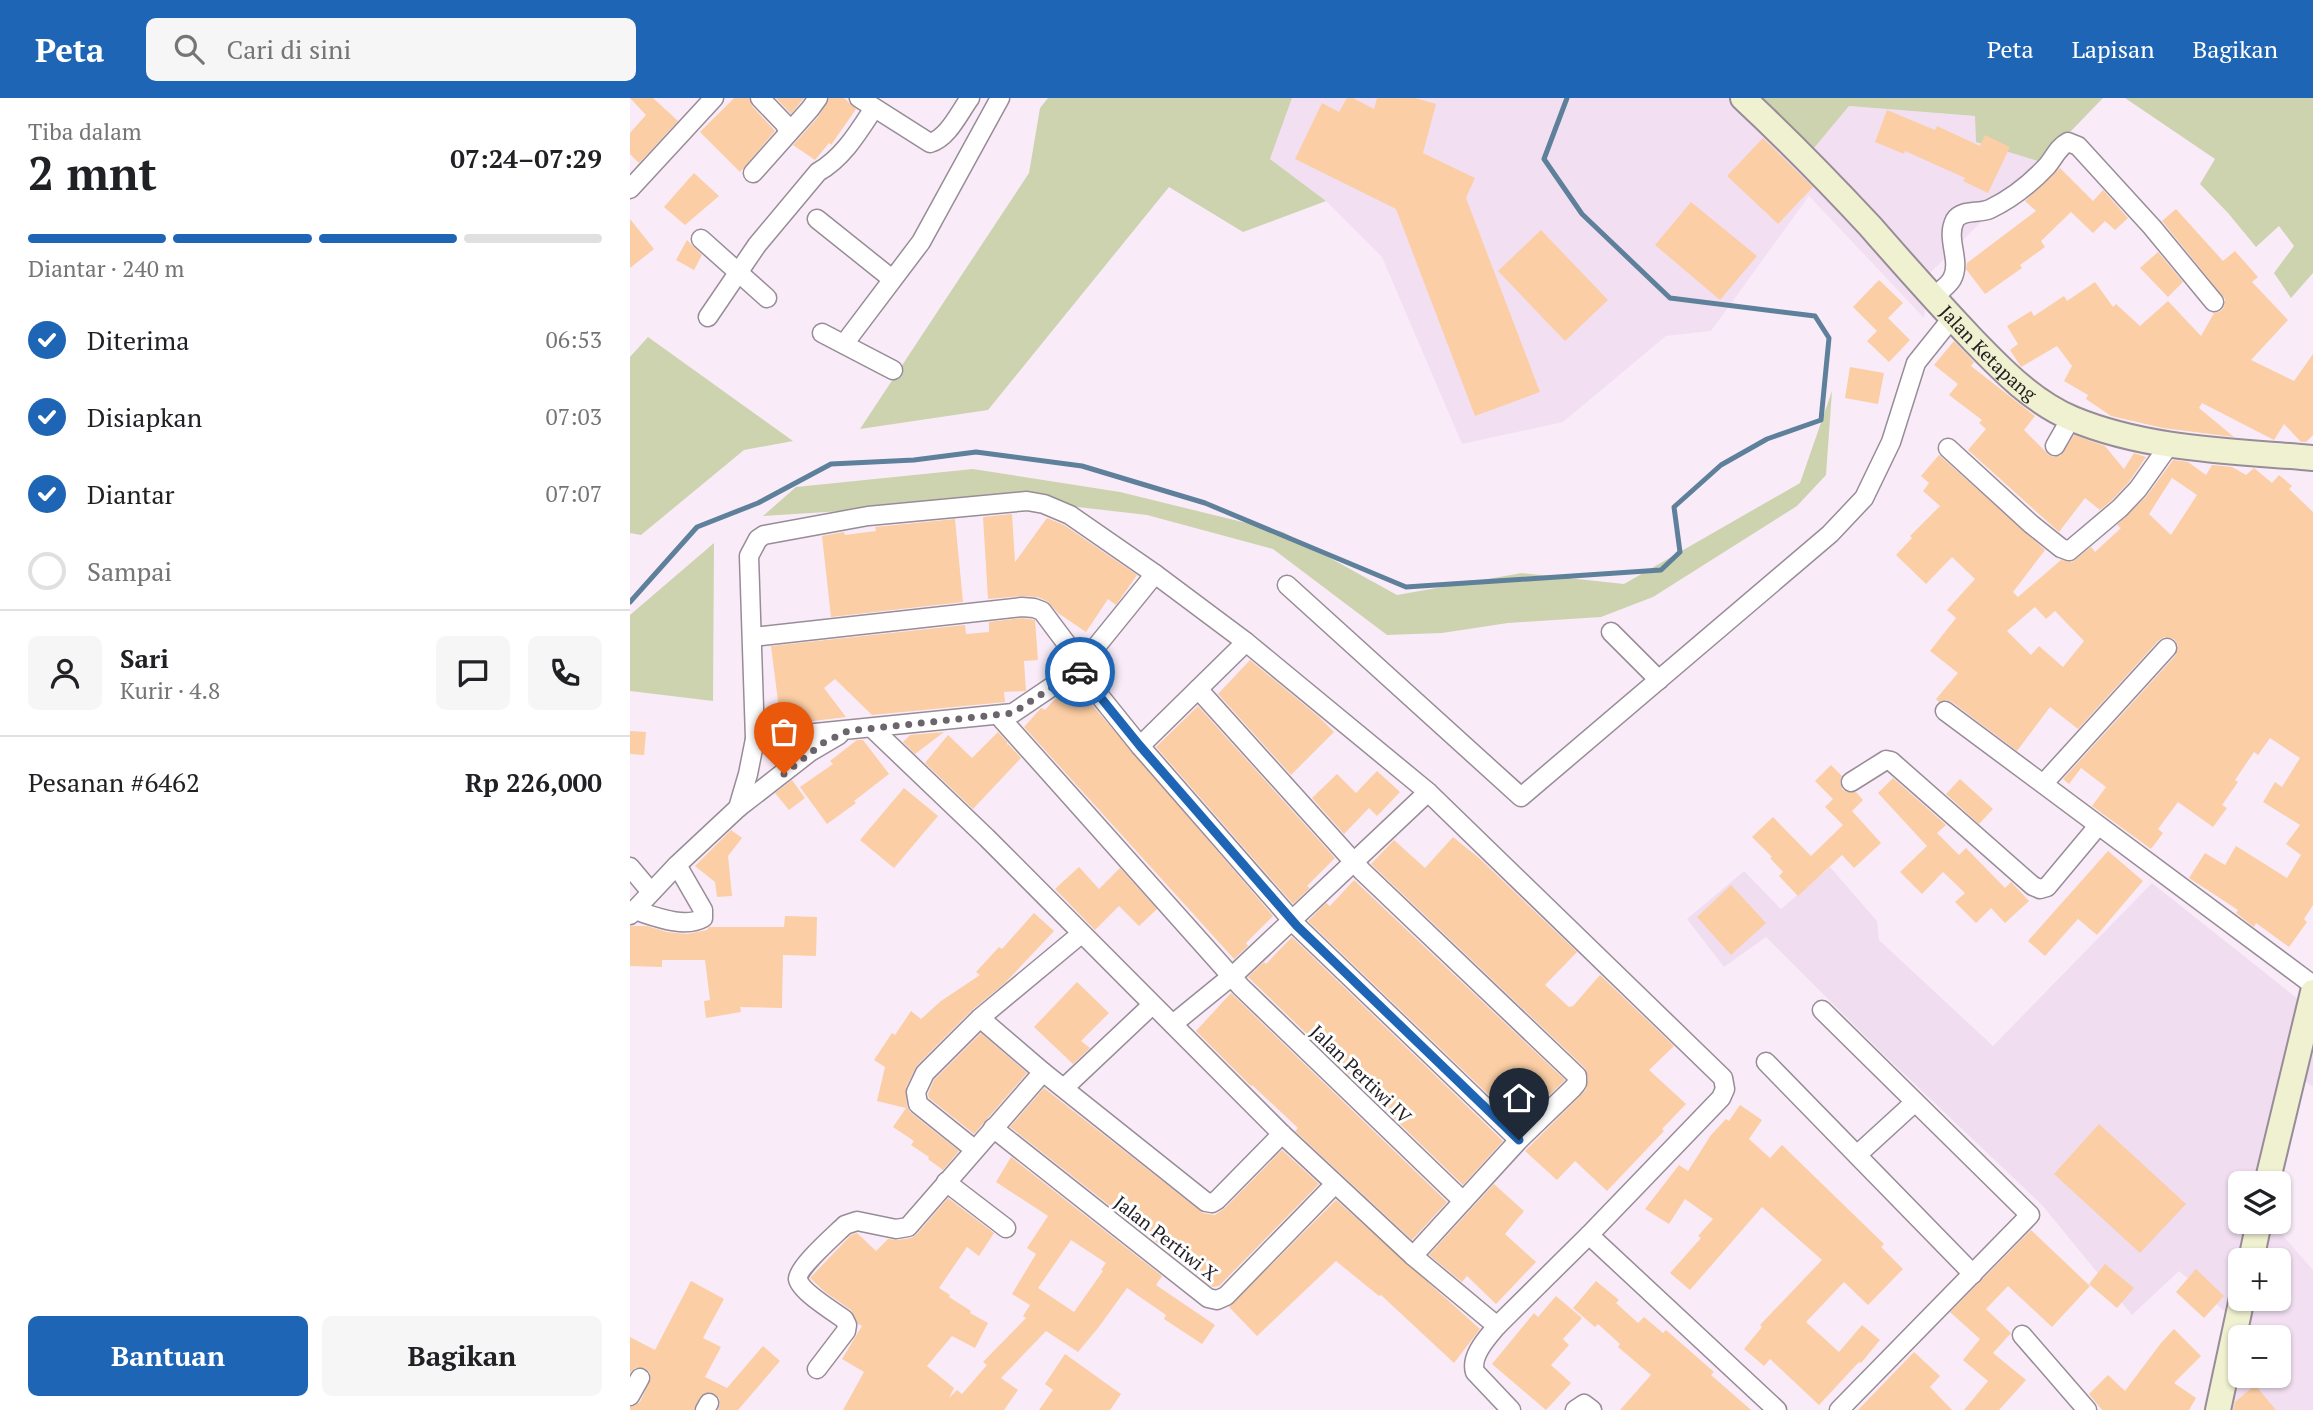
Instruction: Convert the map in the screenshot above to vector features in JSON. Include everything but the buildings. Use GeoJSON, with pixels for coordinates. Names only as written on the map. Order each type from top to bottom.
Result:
{"type":"FeatureCollection","features":[{"type":"Feature","properties":{"kind":"street"},"geometry":{"type":"LineString","coordinates":[[630,189],[714,98]]}},
{"type":"Feature","properties":{"kind":"street"},"geometry":{"type":"LineString","coordinates":[[760,98],[789,132]]}},
{"type":"Feature","properties":{"kind":"street"},"geometry":{"type":"LineString","coordinates":[[753,173],[818,98]]}},
{"type":"Feature","properties":{"kind":"street"},"geometry":{"type":"LineString","coordinates":[[859,98],[930,143],[938,141],[947,131],[970,98]]}},
{"type":"Feature","properties":{"kind":"street"},"geometry":{"type":"LineString","coordinates":[[844,344],[921,242],[1000,98]]}},
{"type":"Feature","properties":{"kind":"street","name":"Jalan Ketapang"},"geometry":{"type":"LineString","coordinates":[[1743,98],[1826,180],[1932,298],[2007,375],[2034,397],[2071,418],[2116,432],[2170,444],[2313,458]]}},
{"type":"Feature","properties":{"kind":"street"},"geometry":{"type":"LineString","coordinates":[[708,317],[757,246],[818,172],[827,167],[855,138],[874,108]]}},
{"type":"Feature","properties":{"kind":"street"},"geometry":{"type":"LineString","coordinates":[[1932,298],[1951,282],[1954,275],[1951,233],[1956,218],[1961,214],[1988,210],[2017,192],[2043,170],[2068,142],[2078,146],[2152,227],[2214,302]]}},
{"type":"Feature","properties":{"kind":"street"},"geometry":{"type":"LineString","coordinates":[[817,219],[892,279]]}},
{"type":"Feature","properties":{"kind":"street"},"geometry":{"type":"LineString","coordinates":[[701,239],[766,298]]}},
{"type":"Feature","properties":{"kind":"street"},"geometry":{"type":"LineString","coordinates":[[1287,585],[1521,797],[1830,534],[1864,498],[1891,442],[1916,363],[1952,318]]}},
{"type":"Feature","properties":{"kind":"street"},"geometry":{"type":"LineString","coordinates":[[822,333],[893,370]]}},
{"type":"Feature","properties":{"kind":"street"},"geometry":{"type":"LineString","coordinates":[[2055,446],[2071,418]]}},
{"type":"Feature","properties":{"kind":"street"},"geometry":{"type":"LineString","coordinates":[[1948,449],[2002,499],[2069,551],[2120,508],[2138,489],[2170,444]]}},
{"type":"Feature","properties":{"kind":"street"},"geometry":{"type":"LineString","coordinates":[[738,808],[755,739],[749,556],[758,539],[764,535],[845,519],[1027,501],[1044,504],[1070,515],[1247,642],[1428,792],[1723,1078],[1726,1089],[1721,1098],[1486,1339],[1475,1359],[1475,1373],[1511,1410]]}},
{"type":"Feature","properties":{"kind":"street"},"geometry":{"type":"LineString","coordinates":[[755,739],[1013,713],[1078,670],[1155,574]]}},
{"type":"Feature","properties":{"kind":"street"},"geometry":{"type":"LineString","coordinates":[[753,637],[1022,607],[1042,611],[1066,643],[1078,670],[1140,746],[1292,920],[1519,1140]]}},
{"type":"Feature","properties":{"kind":"street"},"geometry":{"type":"LineString","coordinates":[[1611,632],[1659,680]]}},
{"type":"Feature","properties":{"kind":"street"},"geometry":{"type":"LineString","coordinates":[[1140,746],[1247,642]]}},
{"type":"Feature","properties":{"kind":"street"},"geometry":{"type":"LineString","coordinates":[[2045,783],[2167,648]]}},
{"type":"Feature","properties":{"kind":"street"},"geometry":{"type":"LineString","coordinates":[[1198,689],[1354,862],[1577,1076],[1577,1083],[1573,1088],[1519,1140],[1413,1256]]}},
{"type":"Feature","properties":{"kind":"street"},"geometry":{"type":"LineString","coordinates":[[1945,711],[2313,985]]}},
{"type":"Feature","properties":{"kind":"street","name":"Jalan Pertiwi IV"},"geometry":{"type":"LineString","coordinates":[[998,715],[1241,987],[1463,1201]]}},
{"type":"Feature","properties":{"kind":"street"},"geometry":{"type":"LineString","coordinates":[[872,728],[987,838],[1282,1134],[1413,1256],[1497,1326]]}},
{"type":"Feature","properties":{"kind":"street"},"geometry":{"type":"LineString","coordinates":[[632,913],[677,865],[738,808],[810,752],[848,731]]}},
{"type":"Feature","properties":{"kind":"street"},"geometry":{"type":"LineString","coordinates":[[1851,782],[1886,760],[1891,761],[2039,889],[2047,887],[2098,827]]}},
{"type":"Feature","properties":{"kind":"street"},"geometry":{"type":"LineString","coordinates":[[1173,1024],[1233,976],[1428,792]]}},
{"type":"Feature","properties":{"kind":"street"},"geometry":{"type":"LineString","coordinates":[[632,913],[670,920],[697,921],[703,918],[703,910],[677,865]]}},
{"type":"Feature","properties":{"kind":"street"},"geometry":{"type":"LineString","coordinates":[[630,867],[651,892]]}},
{"type":"Feature","properties":{"kind":"street"},"geometry":{"type":"LineString","coordinates":[[974,1149],[918,1104],[916,1092],[925,1073],[980,1018],[1081,934]]}},
{"type":"Feature","properties":{"kind":"street"},"geometry":{"type":"LineString","coordinates":[[2271,1171],[2305,1063],[2313,992]]}},
{"type":"Feature","properties":{"kind":"street"},"geometry":{"type":"LineString","coordinates":[[1064,1088],[1152,1004]]}},
{"type":"Feature","properties":{"kind":"street"},"geometry":{"type":"LineString","coordinates":[[1822,1010],[2030,1215],[1839,1410]]}},
{"type":"Feature","properties":{"kind":"street"},"geometry":{"type":"LineString","coordinates":[[980,1018],[1042,1072],[1206,1202],[1217,1200],[1282,1134]]}},
{"type":"Feature","properties":{"kind":"street"},"geometry":{"type":"LineString","coordinates":[[1766,1062],[1973,1274]]}},
{"type":"Feature","properties":{"kind":"street"},"geometry":{"type":"LineString","coordinates":[[817,1369],[848,1325],[845,1319],[805,1290],[798,1281],[804,1266],[851,1222],[896,1229],[908,1227],[1042,1072]]}},
{"type":"Feature","properties":{"kind":"street"},"geometry":{"type":"LineString","coordinates":[[1857,1155],[1915,1102]]}},
{"type":"Feature","properties":{"kind":"street","name":"Jalan Pertiwi X"},"geometry":{"type":"LineString","coordinates":[[993,1128],[1208,1298],[1217,1300],[1226,1296],[1335,1184]]}},
{"type":"Feature","properties":{"kind":"street"},"geometry":{"type":"LineString","coordinates":[[946,1182],[1006,1228]]}},
{"type":"Feature","properties":{"kind":"street"},"geometry":{"type":"LineString","coordinates":[[1589,1235],[1777,1410]]}},
{"type":"Feature","properties":{"kind":"street"},"geometry":{"type":"LineString","coordinates":[[2218,1410],[2239,1311]]}},
{"type":"Feature","properties":{"kind":"street"},"geometry":{"type":"LineString","coordinates":[[2022,1335],[2087,1410]]}},
{"type":"Feature","properties":{"kind":"street"},"geometry":{"type":"LineString","coordinates":[[630,1396],[640,1378]]}},
{"type":"Feature","properties":{"kind":"street"},"geometry":{"type":"LineString","coordinates":[[1575,1410],[1584,1404],[1592,1410]]}},
{"type":"Feature","properties":{"kind":"shaded area"},"geometry":{"type":"Polygon","coordinates":[[[1292,98],[1747,98],[1809,153],[1849,106],[1975,116],[2041,162],[1930,273],[1924,318],[1809,196],[1711,331],[1666,336],[1563,422],[1462,444],[1382,257],[1326,201],[1270,159],[1292,98]]]}},
{"type":"Feature","properties":{"kind":"shaded area"},"geometry":{"type":"Polygon","coordinates":[[[1830,867],[1877,921],[1879,940],[1993,1046],[2152,883],[2313,1011],[2313,1087],[2298,1076],[2285,1171],[2228,1171],[2228,1234],[2276,1234],[2272,1248],[2228,1248],[2228,1311],[2256,1311],[2252,1325],[2240,1325],[2179,1271],[2132,1315],[2042,1205],[1881,1052],[1766,937],[1724,967],[1687,919],[1744,871],[1781,909],[1830,867]]]}},
{"type":"Feature","properties":{"kind":"shaded area"},"geometry":{"type":"Polygon","coordinates":[[[2276,1234],[2281,1234],[2313,1270],[2313,1410],[2226,1410],[2234,1388],[2291,1388],[2291,1325],[2252,1325],[2256,1311],[2291,1311],[2291,1248],[2272,1248],[2276,1234]]]}},
{"type":"Feature","properties":{"kind":"green space"},"geometry":{"type":"Polygon","coordinates":[[[1048,98],[1292,98],[1270,159],[1326,201],[1243,232],[1169,187],[988,410],[860,429],[1029,173],[1040,108],[1048,98]]]}},
{"type":"Feature","properties":{"kind":"green space"},"geometry":{"type":"Polygon","coordinates":[[[1747,98],[2103,98],[2041,162],[1976,142],[1975,116],[1849,106],[1809,154],[1747,98]]]}},
{"type":"Feature","properties":{"kind":"green space"},"geometry":{"type":"Polygon","coordinates":[[[2125,98],[2313,98],[2313,273],[2291,298],[2274,273],[2294,246],[2279,226],[2256,247],[2200,184],[2215,159],[2125,98]]]}},
{"type":"Feature","properties":{"kind":"green space"},"geometry":{"type":"Polygon","coordinates":[[[648,337],[793,441],[744,450],[641,535],[630,533],[630,357],[648,337]]]}},
{"type":"Feature","properties":{"kind":"green space"},"geometry":{"type":"Polygon","coordinates":[[[1832,391],[1826,475],[1797,506],[1653,597],[1601,617],[1508,623],[1442,633],[1387,635],[1273,549],[1147,515],[1017,500],[763,516],[796,487],[973,469],[1120,492],[1283,532],[1397,595],[1522,573],[1624,584],[1800,483],[1832,391]]]}},
{"type":"Feature","properties":{"kind":"green space"},"geometry":{"type":"Polygon","coordinates":[[[714,543],[713,701],[630,691],[630,615],[714,543]]]}},
{"type":"Feature","properties":{"kind":"waterway"},"geometry":{"type":"LineString","coordinates":[[630,602],[697,527],[758,503],[831,464],[914,460],[976,452],[1082,466],[1205,503],[1406,587],[1661,570],[1680,552],[1674,507],[1721,465],[1767,439],[1821,420],[1829,338],[1815,316],[1670,298],[1582,214],[1544,159],[1567,98]]}},
{"type":"Feature","properties":{"kind":"way so far"},"geometry":{"type":"LineString","coordinates":[[784,774],[823,743],[848,731],[1013,713],[1078,670],[1080,672]]}},
{"type":"Feature","properties":{"kind":"route"},"geometry":{"type":"LineString","coordinates":[[1080,672],[1140,746],[1297,926],[1519,1140]]}}]}
